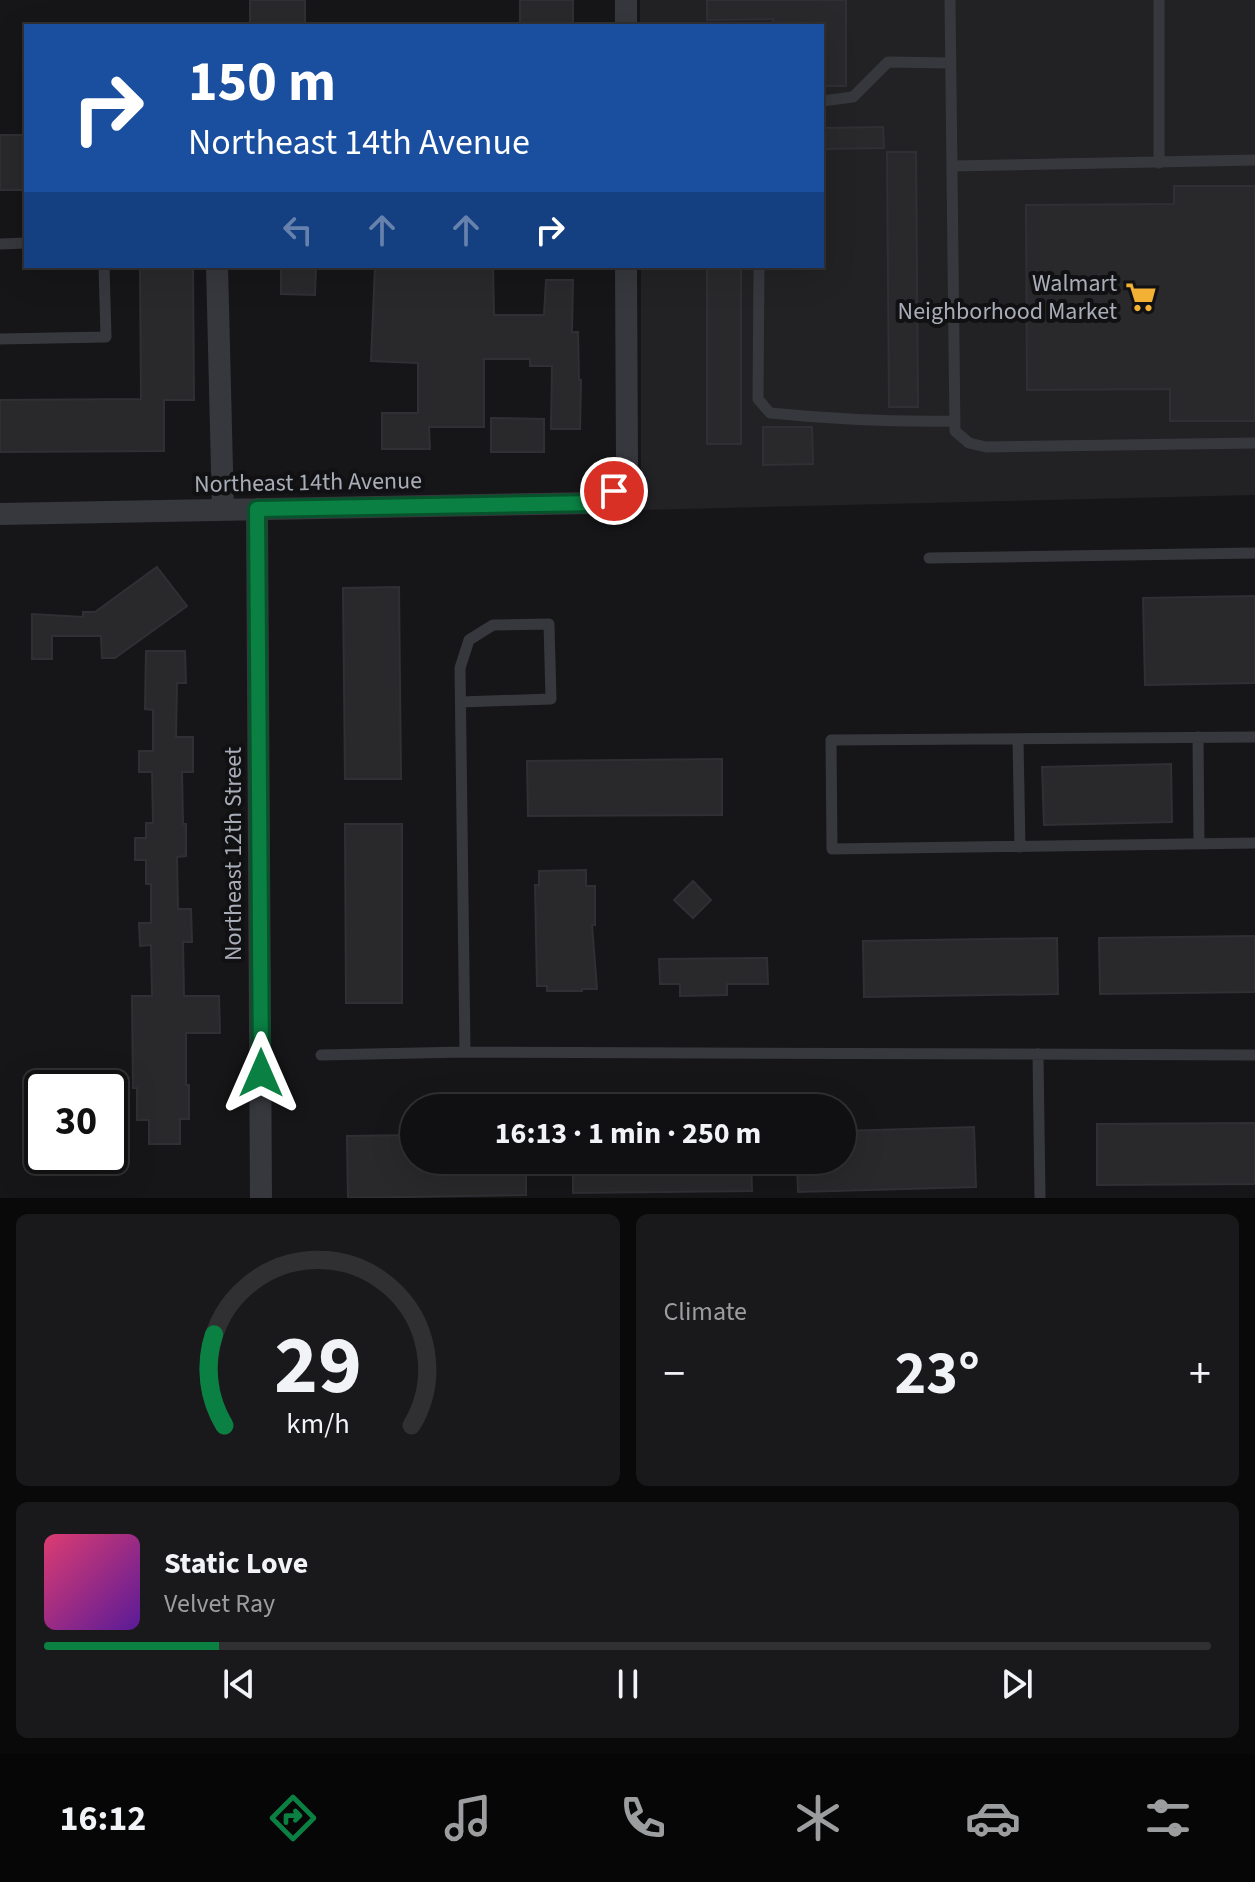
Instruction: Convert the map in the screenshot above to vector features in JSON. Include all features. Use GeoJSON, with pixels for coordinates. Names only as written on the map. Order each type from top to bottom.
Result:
{"type":"FeatureCollection","features":[{"type":"Feature","properties":{"kind":"street"},"geometry":{"type":"LineString","coordinates":[[626,0],[626,24]]}},
{"type":"Feature","properties":{"kind":"street"},"geometry":{"type":"LineString","coordinates":[[217,268],[223,510]]}},
{"type":"Feature","properties":{"kind":"street","name":"Northeast 14th Avenue"},"geometry":{"type":"LineString","coordinates":[[0,514],[595,503],[614,491],[627,463],[626,268]]}},
{"type":"Feature","properties":{"kind":"street","name":"Northeast 12th Street"},"geometry":{"type":"LineString","coordinates":[[257,509],[261,1198]]}},
{"type":"Feature","properties":{"kind":"lane"},"geometry":{"type":"LineString","coordinates":[[950,0],[955,431],[969,443],[986,447],[1255,443]]}},
{"type":"Feature","properties":{"kind":"lane"},"geometry":{"type":"LineString","coordinates":[[1159,0],[1159,163]]}},
{"type":"Feature","properties":{"kind":"lane"},"geometry":{"type":"LineString","coordinates":[[824,101],[853,97],[888,62],[951,63]]}},
{"type":"Feature","properties":{"kind":"lane"},"geometry":{"type":"LineString","coordinates":[[952,166],[1255,160]]}},
{"type":"Feature","properties":{"kind":"lane"},"geometry":{"type":"LineString","coordinates":[[0,244],[24,243]]}},
{"type":"Feature","properties":{"kind":"lane"},"geometry":{"type":"LineString","coordinates":[[0,339],[106,337],[104,268]]}},
{"type":"Feature","properties":{"kind":"lane"},"geometry":{"type":"LineString","coordinates":[[759,268],[758,399],[770,413],[814,418],[955,421]]}},
{"type":"Feature","properties":{"kind":"lane"},"geometry":{"type":"LineString","coordinates":[[929,558],[1255,553]]}},
{"type":"Feature","properties":{"kind":"lane"},"geometry":{"type":"LineString","coordinates":[[461,702],[551,699],[549,624],[493,625],[469,640],[460,668],[465,1052]]}},
{"type":"Feature","properties":{"kind":"lane"},"geometry":{"type":"LineString","coordinates":[[1198,737],[1199,844]]}},
{"type":"Feature","properties":{"kind":"lane"},"geometry":{"type":"LineString","coordinates":[[1255,737],[831,740],[832,849],[1255,843]]}},
{"type":"Feature","properties":{"kind":"lane"},"geometry":{"type":"LineString","coordinates":[[1018,739],[1020,847]]}},
{"type":"Feature","properties":{"kind":"lane"},"geometry":{"type":"LineString","coordinates":[[321,1055],[465,1052],[1255,1055]]}},
{"type":"Feature","properties":{"kind":"lane"},"geometry":{"type":"LineString","coordinates":[[1038,1054],[1040,1198]]}},
{"type":"Feature","properties":{"kind":"shaded area"},"geometry":{"type":"Polygon","coordinates":[[[640,0],[1255,0],[1255,495],[641,510],[641,268],[824,268],[824,24],[640,24],[640,0]]]}},
{"type":"Feature","properties":{"kind":"building"},"geometry":{"type":"Polygon","coordinates":[[[250,0],[305,0],[305,24],[250,24],[250,0]]]}},
{"type":"Feature","properties":{"kind":"building"},"geometry":{"type":"Polygon","coordinates":[[[520,0],[573,0],[573,24],[520,24],[520,0]]]}},
{"type":"Feature","properties":{"kind":"building"},"geometry":{"type":"Polygon","coordinates":[[[707,0],[846,0],[846,86],[824,86],[824,24],[773,24],[773,19],[707,20],[707,0]]]}},
{"type":"Feature","properties":{"kind":"building"},"geometry":{"type":"Polygon","coordinates":[[[883,127],[884,148],[824,149],[824,128],[883,127]]]}},
{"type":"Feature","properties":{"kind":"building"},"geometry":{"type":"Polygon","coordinates":[[[0,135],[24,135],[24,190],[0,190],[0,135]]]}},
{"type":"Feature","properties":{"kind":"building"},"geometry":{"type":"Polygon","coordinates":[[[887,152],[916,152],[918,407],[889,407],[887,152]]]}},
{"type":"Feature","properties":{"kind":"building","name":"Walmart Neighborhood Market"},"geometry":{"type":"Polygon","coordinates":[[[1174,186],[1255,186],[1255,421],[1170,421],[1170,389],[1027,390],[1026,205],[1174,204],[1174,186]]]}},
{"type":"Feature","properties":{"kind":"building"},"geometry":{"type":"Polygon","coordinates":[[[140,268],[193,268],[194,400],[164,400],[164,451],[0,452],[0,400],[141,399],[140,268]]]}},
{"type":"Feature","properties":{"kind":"building"},"geometry":{"type":"Polygon","coordinates":[[[281,268],[316,268],[315,295],[281,294],[281,268]]]}},
{"type":"Feature","properties":{"kind":"building"},"geometry":{"type":"Polygon","coordinates":[[[375,268],[493,268],[494,315],[544,315],[546,280],[573,280],[572,332],[578,332],[580,429],[551,429],[552,366],[530,366],[530,359],[484,359],[484,427],[429,427],[430,449],[382,449],[382,413],[418,413],[418,363],[371,361],[375,268]]]}},
{"type":"Feature","properties":{"kind":"building"},"geometry":{"type":"Polygon","coordinates":[[[707,268],[741,268],[741,444],[707,444],[707,268]]]}},
{"type":"Feature","properties":{"kind":"building"},"geometry":{"type":"Polygon","coordinates":[[[491,418],[544,419],[544,452],[491,452],[491,418]]]}},
{"type":"Feature","properties":{"kind":"building"},"geometry":{"type":"Polygon","coordinates":[[[763,427],[812,427],[813,464],[763,465],[763,427]]]}},
{"type":"Feature","properties":{"kind":"building"},"geometry":{"type":"Polygon","coordinates":[[[157,567],[187,606],[115,658],[102,658],[101,636],[52,636],[52,659],[32,659],[32,614],[83,617],[83,612],[95,612],[157,567]]]}},
{"type":"Feature","properties":{"kind":"building"},"geometry":{"type":"Polygon","coordinates":[[[399,587],[401,779],[345,779],[343,588],[399,587]]]}},
{"type":"Feature","properties":{"kind":"building"},"geometry":{"type":"Polygon","coordinates":[[[1255,596],[1255,683],[1145,685],[1143,598],[1255,596]]]}},
{"type":"Feature","properties":{"kind":"building"},"geometry":{"type":"Polygon","coordinates":[[[146,651],[185,651],[186,683],[177,683],[176,737],[193,737],[193,772],[182,772],[186,856],[177,857],[178,909],[191,909],[192,942],[183,942],[184,996],[219,996],[220,1033],[186,1033],[189,1119],[180,1119],[180,1144],[149,1144],[149,1120],[137,1120],[137,1088],[133,1088],[132,996],[152,996],[151,945],[140,946],[139,923],[151,923],[151,884],[146,884],[146,860],[135,860],[135,838],[146,838],[146,823],[153,823],[152,772],[139,772],[139,751],[153,751],[153,710],[145,709],[146,651]]]}},
{"type":"Feature","properties":{"kind":"building"},"geometry":{"type":"Polygon","coordinates":[[[722,759],[722,815],[528,816],[527,761],[722,759]]]}},
{"type":"Feature","properties":{"kind":"building"},"geometry":{"type":"Polygon","coordinates":[[[1171,764],[1172,822],[1044,825],[1042,767],[1171,764]]]}},
{"type":"Feature","properties":{"kind":"building"},"geometry":{"type":"Polygon","coordinates":[[[345,824],[402,824],[402,1003],[346,1003],[345,824]]]}},
{"type":"Feature","properties":{"kind":"building"},"geometry":{"type":"Polygon","coordinates":[[[586,870],[586,886],[595,886],[595,925],[592,925],[597,989],[547,991],[547,986],[537,986],[535,885],[539,885],[539,871],[586,870]]]}},
{"type":"Feature","properties":{"kind":"building"},"geometry":{"type":"Polygon","coordinates":[[[693,881],[711,900],[693,918],[674,900],[693,881]]]}},
{"type":"Feature","properties":{"kind":"building"},"geometry":{"type":"Polygon","coordinates":[[[1255,936],[1255,992],[1100,994],[1099,938],[1255,936]]]}},
{"type":"Feature","properties":{"kind":"building"},"geometry":{"type":"Polygon","coordinates":[[[1057,938],[1058,994],[864,997],[863,941],[1057,938]]]}},
{"type":"Feature","properties":{"kind":"building"},"geometry":{"type":"Polygon","coordinates":[[[767,958],[768,984],[727,984],[727,995],[680,996],[680,984],[660,984],[659,959],[767,958]]]}},
{"type":"Feature","properties":{"kind":"building"},"geometry":{"type":"Polygon","coordinates":[[[1255,1123],[1255,1184],[1097,1185],[1097,1124],[1255,1123]]]}},
{"type":"Feature","properties":{"kind":"building"},"geometry":{"type":"Polygon","coordinates":[[[974,1127],[976,1187],[798,1192],[797,1174],[856,1174],[856,1131],[974,1127]]]}},
{"type":"Feature","properties":{"kind":"building"},"geometry":{"type":"Polygon","coordinates":[[[400,1135],[400,1174],[526,1174],[526,1195],[348,1198],[347,1136],[400,1135]]]}},
{"type":"Feature","properties":{"kind":"building"},"geometry":{"type":"Polygon","coordinates":[[[573,1174],[751,1174],[752,1191],[573,1193],[573,1174]]]}},
{"type":"Feature","properties":{"kind":"place","name":"Walmart Neighborhood Market"},"geometry":{"type":"Point","coordinates":[1141,297]}},
{"type":"Feature","properties":{"kind":"route"},"geometry":{"type":"LineString","coordinates":[[261,1073],[257,509],[595,503],[614,491]]}}]}
